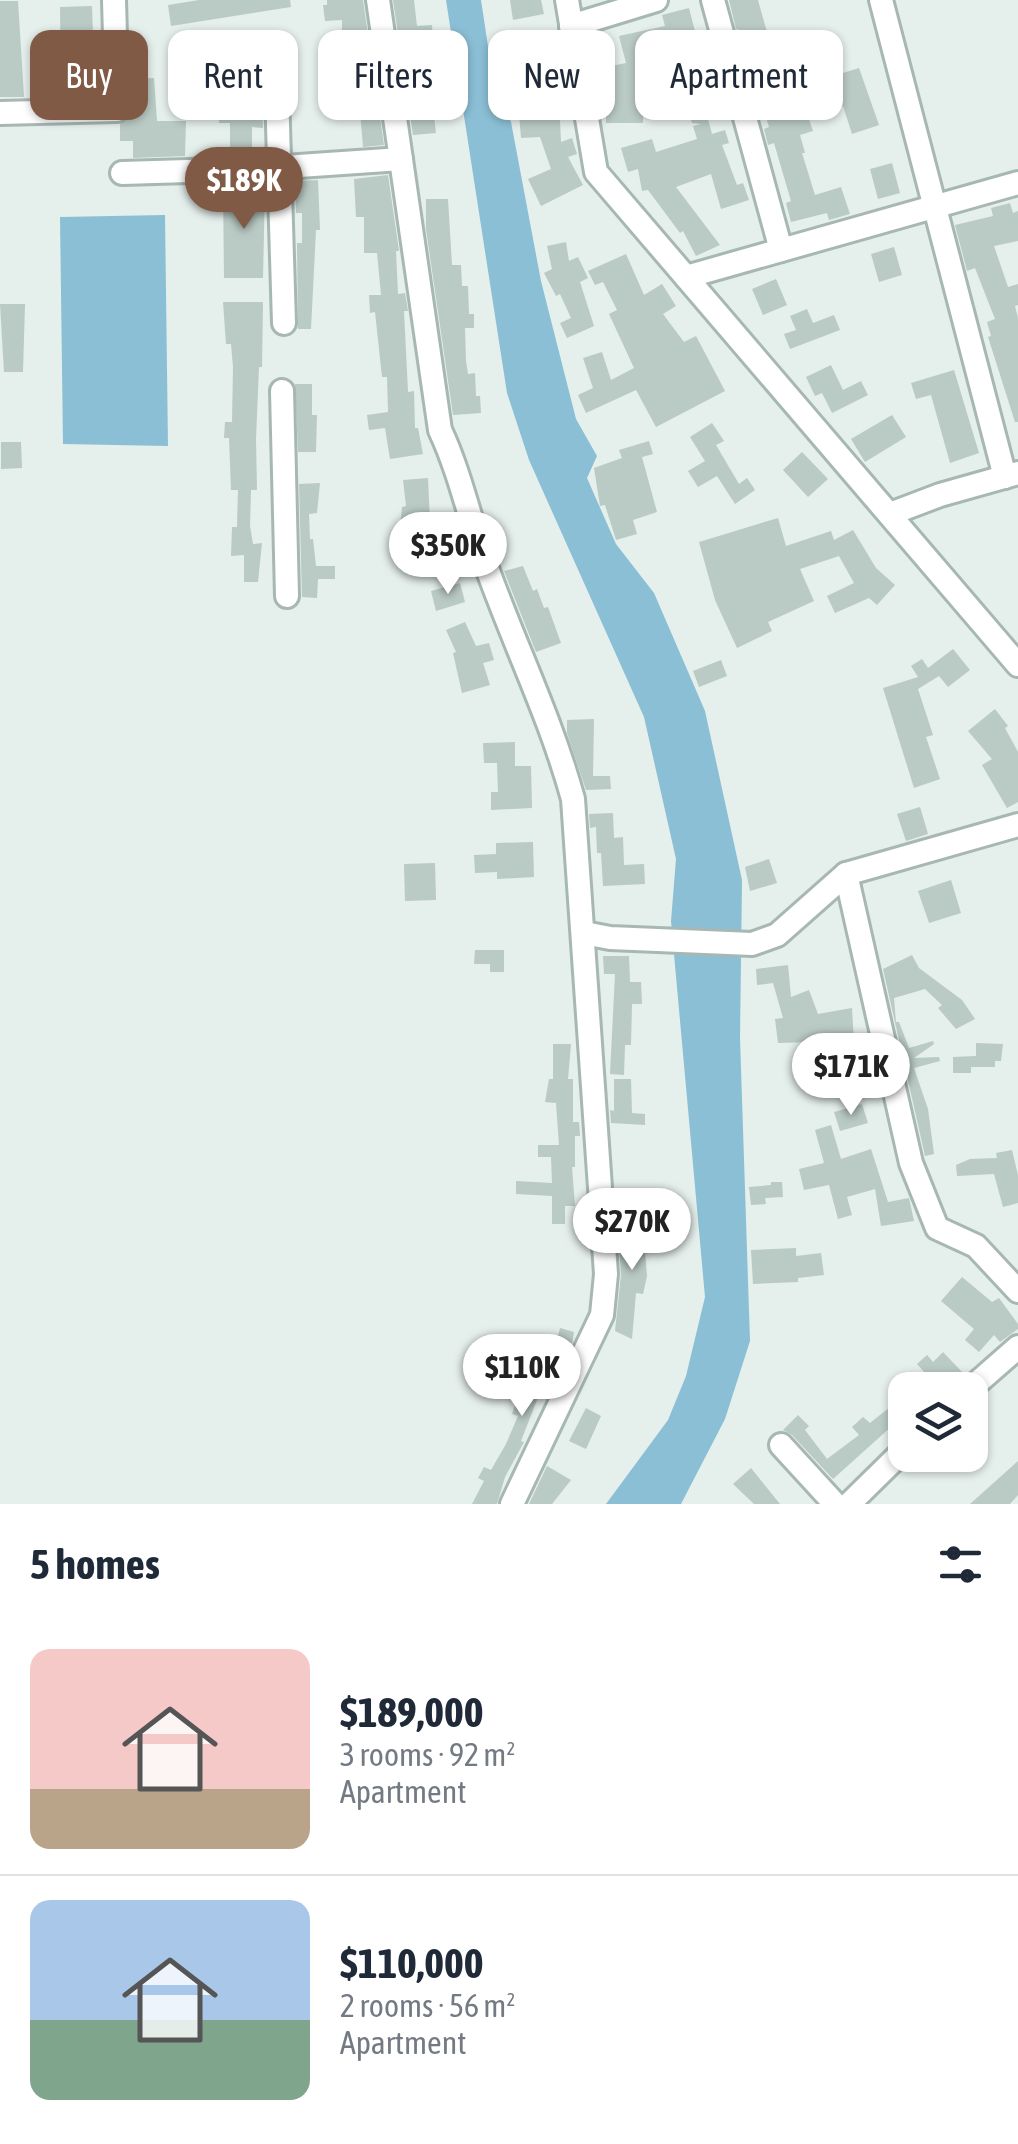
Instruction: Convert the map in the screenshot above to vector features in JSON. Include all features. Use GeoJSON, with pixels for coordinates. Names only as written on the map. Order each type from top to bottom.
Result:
{"type":"FeatureCollection","features":[{"type":"Feature","properties":{"kind":"street"},"geometry":{"type":"LineString","coordinates":[[0,113],[117,110],[114,0]]}},
{"type":"Feature","properties":{"kind":"street"},"geometry":{"type":"LineString","coordinates":[[378,0],[440,430],[458,468],[487,568],[560,753],[572,799],[584,933],[606,1274],[602,1315],[512,1504]]}},
{"type":"Feature","properties":{"kind":"street"},"geometry":{"type":"LineString","coordinates":[[567,0],[596,172],[1018,664]]}},
{"type":"Feature","properties":{"kind":"street"},"geometry":{"type":"LineString","coordinates":[[571,26],[656,0]]}},
{"type":"Feature","properties":{"kind":"street"},"geometry":{"type":"LineString","coordinates":[[713,0],[781,250]]}},
{"type":"Feature","properties":{"kind":"street"},"geometry":{"type":"LineString","coordinates":[[881,0],[1011,475],[940,494],[890,514]]}},
{"type":"Feature","properties":{"kind":"street"},"geometry":{"type":"LineString","coordinates":[[277,120],[284,324]]}},
{"type":"Feature","properties":{"kind":"street"},"geometry":{"type":"LineString","coordinates":[[122,172],[401,160]]}},
{"type":"Feature","properties":{"kind":"street"},"geometry":{"type":"LineString","coordinates":[[686,277],[1018,183]]}},
{"type":"Feature","properties":{"kind":"street"},"geometry":{"type":"LineString","coordinates":[[282,391],[287,596]]}},
{"type":"Feature","properties":{"kind":"street"},"geometry":{"type":"LineString","coordinates":[[584,933],[610,938],[752,944],[777,935],[846,874],[1018,825]]}},
{"type":"Feature","properties":{"kind":"street"},"geometry":{"type":"LineString","coordinates":[[846,874],[911,1163],[936,1228],[976,1246],[1018,1291]]}},
{"type":"Feature","properties":{"kind":"street"},"geometry":{"type":"LineString","coordinates":[[988,1373],[1018,1347]]}},
{"type":"Feature","properties":{"kind":"street"},"geometry":{"type":"LineString","coordinates":[[780,1446],[834,1504]]}},
{"type":"Feature","properties":{"kind":"street"},"geometry":{"type":"LineString","coordinates":[[848,1504],[888,1466]]}},
{"type":"Feature","properties":{"kind":"water"},"geometry":{"type":"Polygon","coordinates":[[[446,0],[481,0],[488,46],[488,120],[511,122],[541,281],[576,419],[597,456],[587,478],[616,544],[654,593],[705,711],[742,880],[740,1038],[750,1341],[725,1419],[681,1504],[606,1504],[668,1420],[686,1376],[705,1297],[671,921],[676,859],[644,717],[529,460],[507,393],[465,120],[468,120],[468,30],[451,30],[446,0]]]}},
{"type":"Feature","properties":{"kind":"water"},"geometry":{"type":"Polygon","coordinates":[[[165,215],[168,446],[63,444],[60,217],[165,215]]]}},
{"type":"Feature","properties":{"kind":"building"},"geometry":{"type":"Polygon","coordinates":[[[199,0],[290,0],[291,7],[171,26],[168,5],[199,0]]]}},
{"type":"Feature","properties":{"kind":"building"},"geometry":{"type":"Polygon","coordinates":[[[327,0],[363,0],[367,30],[342,30],[342,20],[325,21],[323,5],[327,5],[327,0]]]}},
{"type":"Feature","properties":{"kind":"building"},"geometry":{"type":"Polygon","coordinates":[[[393,0],[414,0],[417,26],[432,25],[432,30],[397,30],[393,0]]]}},
{"type":"Feature","properties":{"kind":"building"},"geometry":{"type":"Polygon","coordinates":[[[510,0],[541,0],[544,14],[513,20],[510,0]]]}},
{"type":"Feature","properties":{"kind":"building"},"geometry":{"type":"Polygon","coordinates":[[[729,0],[758,0],[766,30],[736,29],[729,0]]]}},
{"type":"Feature","properties":{"kind":"building"},"geometry":{"type":"Polygon","coordinates":[[[0,1],[18,1],[24,97],[0,97],[0,1]]]}},
{"type":"Feature","properties":{"kind":"building"},"geometry":{"type":"Polygon","coordinates":[[[92,6],[93,30],[60,30],[60,7],[92,6]]]}},
{"type":"Feature","properties":{"kind":"building"},"geometry":{"type":"Polygon","coordinates":[[[689,8],[695,30],[647,30],[665,26],[662,15],[689,8]]]}},
{"type":"Feature","properties":{"kind":"building"},"geometry":{"type":"Polygon","coordinates":[[[635,33],[635,120],[643,123],[606,123],[615,120],[615,65],[626,63],[619,36],[635,33]]]}},
{"type":"Feature","properties":{"kind":"building"},"geometry":{"type":"Polygon","coordinates":[[[859,68],[879,125],[852,134],[843,106],[843,73],[859,68]]]}},
{"type":"Feature","properties":{"kind":"building"},"geometry":{"type":"Polygon","coordinates":[[[148,78],[154,78],[157,121],[186,121],[185,156],[133,158],[133,141],[120,141],[120,124],[127,120],[148,120],[148,78]]]}},
{"type":"Feature","properties":{"kind":"building"},"geometry":{"type":"Polygon","coordinates":[[[263,120],[263,128],[252,127],[252,149],[230,149],[230,123],[219,123],[263,120]]]}},
{"type":"Feature","properties":{"kind":"building"},"geometry":{"type":"Polygon","coordinates":[[[361,120],[380,120],[384,145],[363,147],[361,120]]]}},
{"type":"Feature","properties":{"kind":"building"},"geometry":{"type":"Polygon","coordinates":[[[411,120],[434,120],[436,133],[413,135],[411,120]]]}},
{"type":"Feature","properties":{"kind":"building"},"geometry":{"type":"Polygon","coordinates":[[[520,120],[560,120],[561,142],[572,138],[577,154],[568,157],[583,185],[541,206],[528,179],[551,169],[540,137],[521,138],[520,120]]]}},
{"type":"Feature","properties":{"kind":"building"},"geometry":{"type":"Polygon","coordinates":[[[691,120],[708,120],[712,134],[725,130],[729,143],[722,145],[737,185],[743,183],[749,200],[721,209],[711,174],[676,187],[720,245],[696,256],[683,231],[680,233],[648,190],[642,191],[638,169],[628,172],[621,148],[652,139],[656,152],[697,139],[693,126],[701,124],[691,120]]]}},
{"type":"Feature","properties":{"kind":"building"},"geometry":{"type":"Polygon","coordinates":[[[767,120],[809,120],[813,131],[800,135],[815,195],[841,187],[850,214],[829,220],[827,213],[791,222],[786,203],[791,201],[774,143],[768,145],[764,129],[769,127],[767,120]]]}},
{"type":"Feature","properties":{"kind":"building"},"geometry":{"type":"Polygon","coordinates":[[[892,163],[900,193],[878,199],[870,169],[892,163]]]}},
{"type":"Feature","properties":{"kind":"building"},"geometry":{"type":"Polygon","coordinates":[[[388,175],[399,251],[398,294],[405,293],[408,311],[404,311],[408,392],[414,391],[415,428],[423,454],[390,459],[385,428],[369,430],[367,415],[388,412],[387,377],[382,377],[375,312],[370,313],[369,295],[381,295],[377,253],[364,253],[364,217],[356,217],[354,179],[388,175]]]}},
{"type":"Feature","properties":{"kind":"building"},"geometry":{"type":"Polygon","coordinates":[[[318,180],[320,230],[316,230],[311,329],[298,329],[297,243],[302,243],[302,213],[296,213],[295,181],[318,180]]]}},
{"type":"Feature","properties":{"kind":"building"},"geometry":{"type":"Polygon","coordinates":[[[223,187],[265,187],[263,278],[224,278],[223,187]]]}},
{"type":"Feature","properties":{"kind":"building"},"geometry":{"type":"Polygon","coordinates":[[[426,199],[448,199],[452,265],[461,265],[462,286],[468,286],[469,314],[474,314],[474,328],[465,328],[466,361],[468,374],[475,373],[481,413],[453,415],[426,229],[426,199]]]}},
{"type":"Feature","properties":{"kind":"building"},"geometry":{"type":"Polygon","coordinates":[[[1010,203],[1013,213],[1018,211],[1018,241],[994,246],[1008,287],[1018,284],[1018,422],[988,337],[991,336],[987,322],[995,319],[975,268],[967,271],[955,225],[993,216],[991,208],[1010,203]]]}},
{"type":"Feature","properties":{"kind":"building"},"geometry":{"type":"Polygon","coordinates":[[[566,242],[569,261],[578,257],[588,278],[580,282],[594,326],[567,338],[560,323],[571,318],[544,273],[552,269],[547,246],[566,242]]]}},
{"type":"Feature","properties":{"kind":"building"},"geometry":{"type":"Polygon","coordinates":[[[894,247],[902,275],[879,282],[871,254],[894,247]]]}},
{"type":"Feature","properties":{"kind":"building"},"geometry":{"type":"Polygon","coordinates":[[[626,254],[644,295],[662,284],[676,306],[663,314],[684,342],[696,336],[725,391],[656,427],[636,390],[586,413],[578,395],[593,388],[583,358],[602,352],[611,380],[634,368],[609,314],[617,310],[603,282],[595,285],[588,271],[626,254]]]}},
{"type":"Feature","properties":{"kind":"building"},"geometry":{"type":"Polygon","coordinates":[[[776,279],[787,305],[763,315],[752,289],[776,279]]]}},
{"type":"Feature","properties":{"kind":"building"},"geometry":{"type":"Polygon","coordinates":[[[223,302],[263,302],[257,490],[251,490],[250,526],[253,544],[262,543],[258,582],[244,582],[244,555],[231,556],[238,490],[231,490],[229,438],[224,438],[225,422],[232,422],[233,367],[231,344],[226,344],[223,302]]]}},
{"type":"Feature","properties":{"kind":"building"},"geometry":{"type":"Polygon","coordinates":[[[0,304],[25,304],[23,372],[4,372],[0,304]]]}},
{"type":"Feature","properties":{"kind":"building"},"geometry":{"type":"Polygon","coordinates":[[[807,309],[813,323],[834,315],[840,330],[790,349],[784,334],[796,330],[790,316],[807,309]]]}},
{"type":"Feature","properties":{"kind":"building"},"geometry":{"type":"Polygon","coordinates":[[[831,365],[843,390],[861,381],[868,395],[832,413],[822,393],[815,396],[806,377],[831,365]]]}},
{"type":"Feature","properties":{"kind":"building"},"geometry":{"type":"Polygon","coordinates":[[[954,370],[979,453],[950,463],[931,395],[916,399],[911,383],[954,370]]]}},
{"type":"Feature","properties":{"kind":"building"},"geometry":{"type":"Polygon","coordinates":[[[295,384],[312,384],[312,415],[317,415],[316,452],[298,452],[295,384]]]}},
{"type":"Feature","properties":{"kind":"building"},"geometry":{"type":"Polygon","coordinates":[[[892,415],[906,437],[865,462],[851,439],[892,415]]]}},
{"type":"Feature","properties":{"kind":"building"},"geometry":{"type":"Polygon","coordinates":[[[712,423],[724,441],[716,445],[739,484],[747,478],[755,490],[735,504],[717,476],[698,487],[688,471],[705,461],[690,437],[712,423]]]}},
{"type":"Feature","properties":{"kind":"building"},"geometry":{"type":"Polygon","coordinates":[[[649,441],[653,454],[642,457],[657,512],[633,520],[637,534],[616,540],[605,505],[600,506],[594,468],[622,458],[619,450],[649,441]]]}},
{"type":"Feature","properties":{"kind":"building"},"geometry":{"type":"Polygon","coordinates":[[[1,442],[21,442],[22,468],[1,469],[1,442]]]}},
{"type":"Feature","properties":{"kind":"building"},"geometry":{"type":"Polygon","coordinates":[[[802,452],[828,479],[808,497],[783,470],[802,452]]]}},
{"type":"Feature","properties":{"kind":"building"},"geometry":{"type":"Polygon","coordinates":[[[428,478],[430,523],[435,523],[437,544],[446,544],[447,561],[423,563],[421,539],[399,540],[402,507],[406,506],[403,480],[428,478]]]}},
{"type":"Feature","properties":{"kind":"building"},"geometry":{"type":"Polygon","coordinates":[[[320,483],[317,513],[309,514],[310,539],[316,566],[335,566],[335,579],[318,579],[317,598],[302,597],[299,484],[320,483]]]}},
{"type":"Feature","properties":{"kind":"building"},"geometry":{"type":"Polygon","coordinates":[[[778,518],[786,546],[831,531],[834,540],[853,530],[876,568],[895,585],[877,605],[869,598],[835,613],[827,596],[854,583],[839,556],[800,569],[814,601],[768,622],[772,631],[737,648],[715,600],[699,542],[778,518]]]}},
{"type":"Feature","properties":{"kind":"building"},"geometry":{"type":"Polygon","coordinates":[[[523,566],[533,591],[537,589],[544,608],[548,607],[561,643],[536,652],[504,571],[523,566]]]}},
{"type":"Feature","properties":{"kind":"building"},"geometry":{"type":"Polygon","coordinates":[[[460,583],[465,602],[436,611],[431,591],[460,583]]]}},
{"type":"Feature","properties":{"kind":"building"},"geometry":{"type":"Polygon","coordinates":[[[465,622],[476,646],[489,643],[494,660],[483,663],[490,685],[462,693],[453,653],[456,652],[446,630],[465,622]]]}},
{"type":"Feature","properties":{"kind":"building"},"geometry":{"type":"Polygon","coordinates":[[[953,649],[970,670],[948,687],[939,676],[918,689],[933,735],[926,737],[940,779],[914,788],[883,688],[918,677],[911,666],[922,659],[928,668],[953,649]]]}},
{"type":"Feature","properties":{"kind":"building"},"geometry":{"type":"Polygon","coordinates":[[[721,660],[727,676],[699,687],[693,671],[721,660]]]}},
{"type":"Feature","properties":{"kind":"building"},"geometry":{"type":"Polygon","coordinates":[[[995,709],[1008,726],[1005,728],[1018,752],[1018,802],[1007,808],[982,765],[992,759],[968,731],[995,709]]]}},
{"type":"Feature","properties":{"kind":"building"},"geometry":{"type":"Polygon","coordinates":[[[594,719],[593,776],[610,776],[611,789],[586,790],[567,733],[567,720],[594,719]]]}},
{"type":"Feature","properties":{"kind":"building"},"geometry":{"type":"Polygon","coordinates":[[[515,742],[515,766],[531,766],[532,808],[491,810],[491,792],[498,792],[497,763],[484,763],[483,743],[515,742]]]}},
{"type":"Feature","properties":{"kind":"building"},"geometry":{"type":"Polygon","coordinates":[[[920,807],[928,834],[906,841],[897,814],[920,807]]]}},
{"type":"Feature","properties":{"kind":"building"},"geometry":{"type":"Polygon","coordinates":[[[613,813],[614,838],[623,837],[624,865],[644,864],[645,884],[603,886],[596,827],[590,828],[589,814],[613,813]]]}},
{"type":"Feature","properties":{"kind":"building"},"geometry":{"type":"Polygon","coordinates":[[[533,842],[534,877],[497,879],[497,872],[475,873],[474,855],[496,854],[496,843],[533,842]]]}},
{"type":"Feature","properties":{"kind":"building"},"geometry":{"type":"Polygon","coordinates":[[[769,859],[777,883],[750,891],[745,867],[769,859]]]}},
{"type":"Feature","properties":{"kind":"building"},"geometry":{"type":"Polygon","coordinates":[[[435,863],[436,900],[405,901],[404,864],[435,863]]]}},
{"type":"Feature","properties":{"kind":"building"},"geometry":{"type":"Polygon","coordinates":[[[951,880],[961,913],[929,923],[918,891],[951,880]]]}},
{"type":"Feature","properties":{"kind":"building"},"geometry":{"type":"Polygon","coordinates":[[[475,950],[504,950],[504,972],[490,972],[490,964],[474,964],[475,950]]]}},
{"type":"Feature","properties":{"kind":"building"},"geometry":{"type":"Polygon","coordinates":[[[912,955],[919,968],[962,1000],[975,1019],[956,1029],[938,1008],[942,1005],[925,989],[894,998],[896,1022],[909,1048],[933,1041],[934,1044],[914,1058],[939,1057],[940,1061],[914,1068],[928,1109],[934,1154],[925,1156],[883,969],[912,955]]]}},
{"type":"Feature","properties":{"kind":"building"},"geometry":{"type":"Polygon","coordinates":[[[603,956],[629,956],[630,982],[641,982],[642,1004],[632,1004],[631,1045],[625,1045],[624,1075],[610,1074],[615,974],[604,974],[603,956]]]}},
{"type":"Feature","properties":{"kind":"building"},"geometry":{"type":"Polygon","coordinates":[[[788,965],[791,997],[809,990],[818,1014],[852,1008],[855,1061],[863,1059],[866,1075],[839,1081],[838,1073],[814,1074],[813,1042],[778,1043],[775,1019],[783,1018],[773,983],[757,985],[756,969],[788,965]]]}},
{"type":"Feature","properties":{"kind":"building"},"geometry":{"type":"Polygon","coordinates":[[[976,1043],[1003,1044],[1001,1061],[995,1061],[995,1067],[971,1067],[971,1073],[953,1073],[953,1057],[976,1056],[976,1043]]]}},
{"type":"Feature","properties":{"kind":"building"},"geometry":{"type":"Polygon","coordinates":[[[553,1044],[571,1044],[568,1079],[573,1079],[573,1122],[579,1122],[580,1136],[575,1136],[572,1167],[575,1206],[565,1206],[565,1224],[552,1224],[552,1196],[516,1194],[516,1181],[552,1183],[551,1157],[538,1157],[538,1145],[559,1145],[556,1103],[545,1102],[549,1079],[553,1079],[553,1044]]]}},
{"type":"Feature","properties":{"kind":"building"},"geometry":{"type":"Polygon","coordinates":[[[614,1079],[631,1079],[632,1113],[645,1114],[645,1125],[611,1123],[614,1079]]]}},
{"type":"Feature","properties":{"kind":"building"},"geometry":{"type":"Polygon","coordinates":[[[862,1104],[868,1123],[840,1131],[834,1112],[862,1104]]]}},
{"type":"Feature","properties":{"kind":"building"},"geometry":{"type":"Polygon","coordinates":[[[831,1125],[841,1159],[871,1149],[888,1202],[909,1198],[914,1221],[881,1226],[875,1189],[847,1197],[852,1215],[838,1219],[829,1185],[804,1190],[799,1169],[824,1163],[815,1130],[831,1125]]]}},
{"type":"Feature","properties":{"kind":"building"},"geometry":{"type":"Polygon","coordinates":[[[1012,1150],[1018,1175],[1018,1203],[1003,1207],[994,1174],[957,1176],[956,1165],[970,1159],[997,1158],[996,1153],[1012,1150]]]}},
{"type":"Feature","properties":{"kind":"building"},"geometry":{"type":"Polygon","coordinates":[[[782,1182],[783,1197],[765,1198],[766,1204],[751,1205],[749,1187],[782,1182]]]}},
{"type":"Feature","properties":{"kind":"building"},"geometry":{"type":"Polygon","coordinates":[[[633,1208],[651,1211],[650,1225],[643,1225],[647,1276],[643,1294],[636,1293],[632,1339],[615,1331],[621,1275],[619,1246],[632,1245],[633,1208]]]}},
{"type":"Feature","properties":{"kind":"building"},"geometry":{"type":"Polygon","coordinates":[[[796,1248],[796,1256],[821,1253],[824,1275],[798,1278],[798,1282],[753,1284],[751,1250],[796,1248]]]}},
{"type":"Feature","properties":{"kind":"building"},"geometry":{"type":"Polygon","coordinates":[[[962,1277],[992,1302],[999,1298],[1018,1324],[1018,1329],[1000,1342],[994,1335],[979,1352],[965,1340],[974,1329],[941,1301],[962,1277]]]}},
{"type":"Feature","properties":{"kind":"building"},"geometry":{"type":"Polygon","coordinates":[[[560,1328],[574,1332],[572,1344],[568,1352],[561,1351],[544,1382],[497,1504],[472,1504],[484,1481],[478,1478],[484,1467],[491,1470],[518,1416],[512,1414],[525,1377],[530,1379],[551,1336],[557,1339],[560,1328]]]}},
{"type":"Feature","properties":{"kind":"building"},"geometry":{"type":"Polygon","coordinates":[[[943,1352],[962,1372],[924,1372],[917,1364],[927,1355],[933,1362],[943,1352]]]}},
{"type":"Feature","properties":{"kind":"building"},"geometry":{"type":"Polygon","coordinates":[[[586,1408],[601,1416],[586,1449],[569,1441],[586,1408]]]}},
{"type":"Feature","properties":{"kind":"building"},"geometry":{"type":"Polygon","coordinates":[[[888,1409],[888,1430],[833,1479],[783,1430],[798,1415],[809,1426],[805,1430],[827,1459],[859,1435],[852,1427],[863,1417],[870,1423],[888,1409]]]}},
{"type":"Feature","properties":{"kind":"building"},"geometry":{"type":"Polygon","coordinates":[[[1018,1461],[1018,1495],[1010,1504],[970,1504],[1018,1461]]]}},
{"type":"Feature","properties":{"kind":"building"},"geometry":{"type":"Polygon","coordinates":[[[547,1466],[571,1480],[552,1504],[529,1504],[547,1466]]]}},
{"type":"Feature","properties":{"kind":"building"},"geometry":{"type":"Polygon","coordinates":[[[751,1468],[780,1504],[754,1504],[733,1484],[751,1468]]]}}]}
